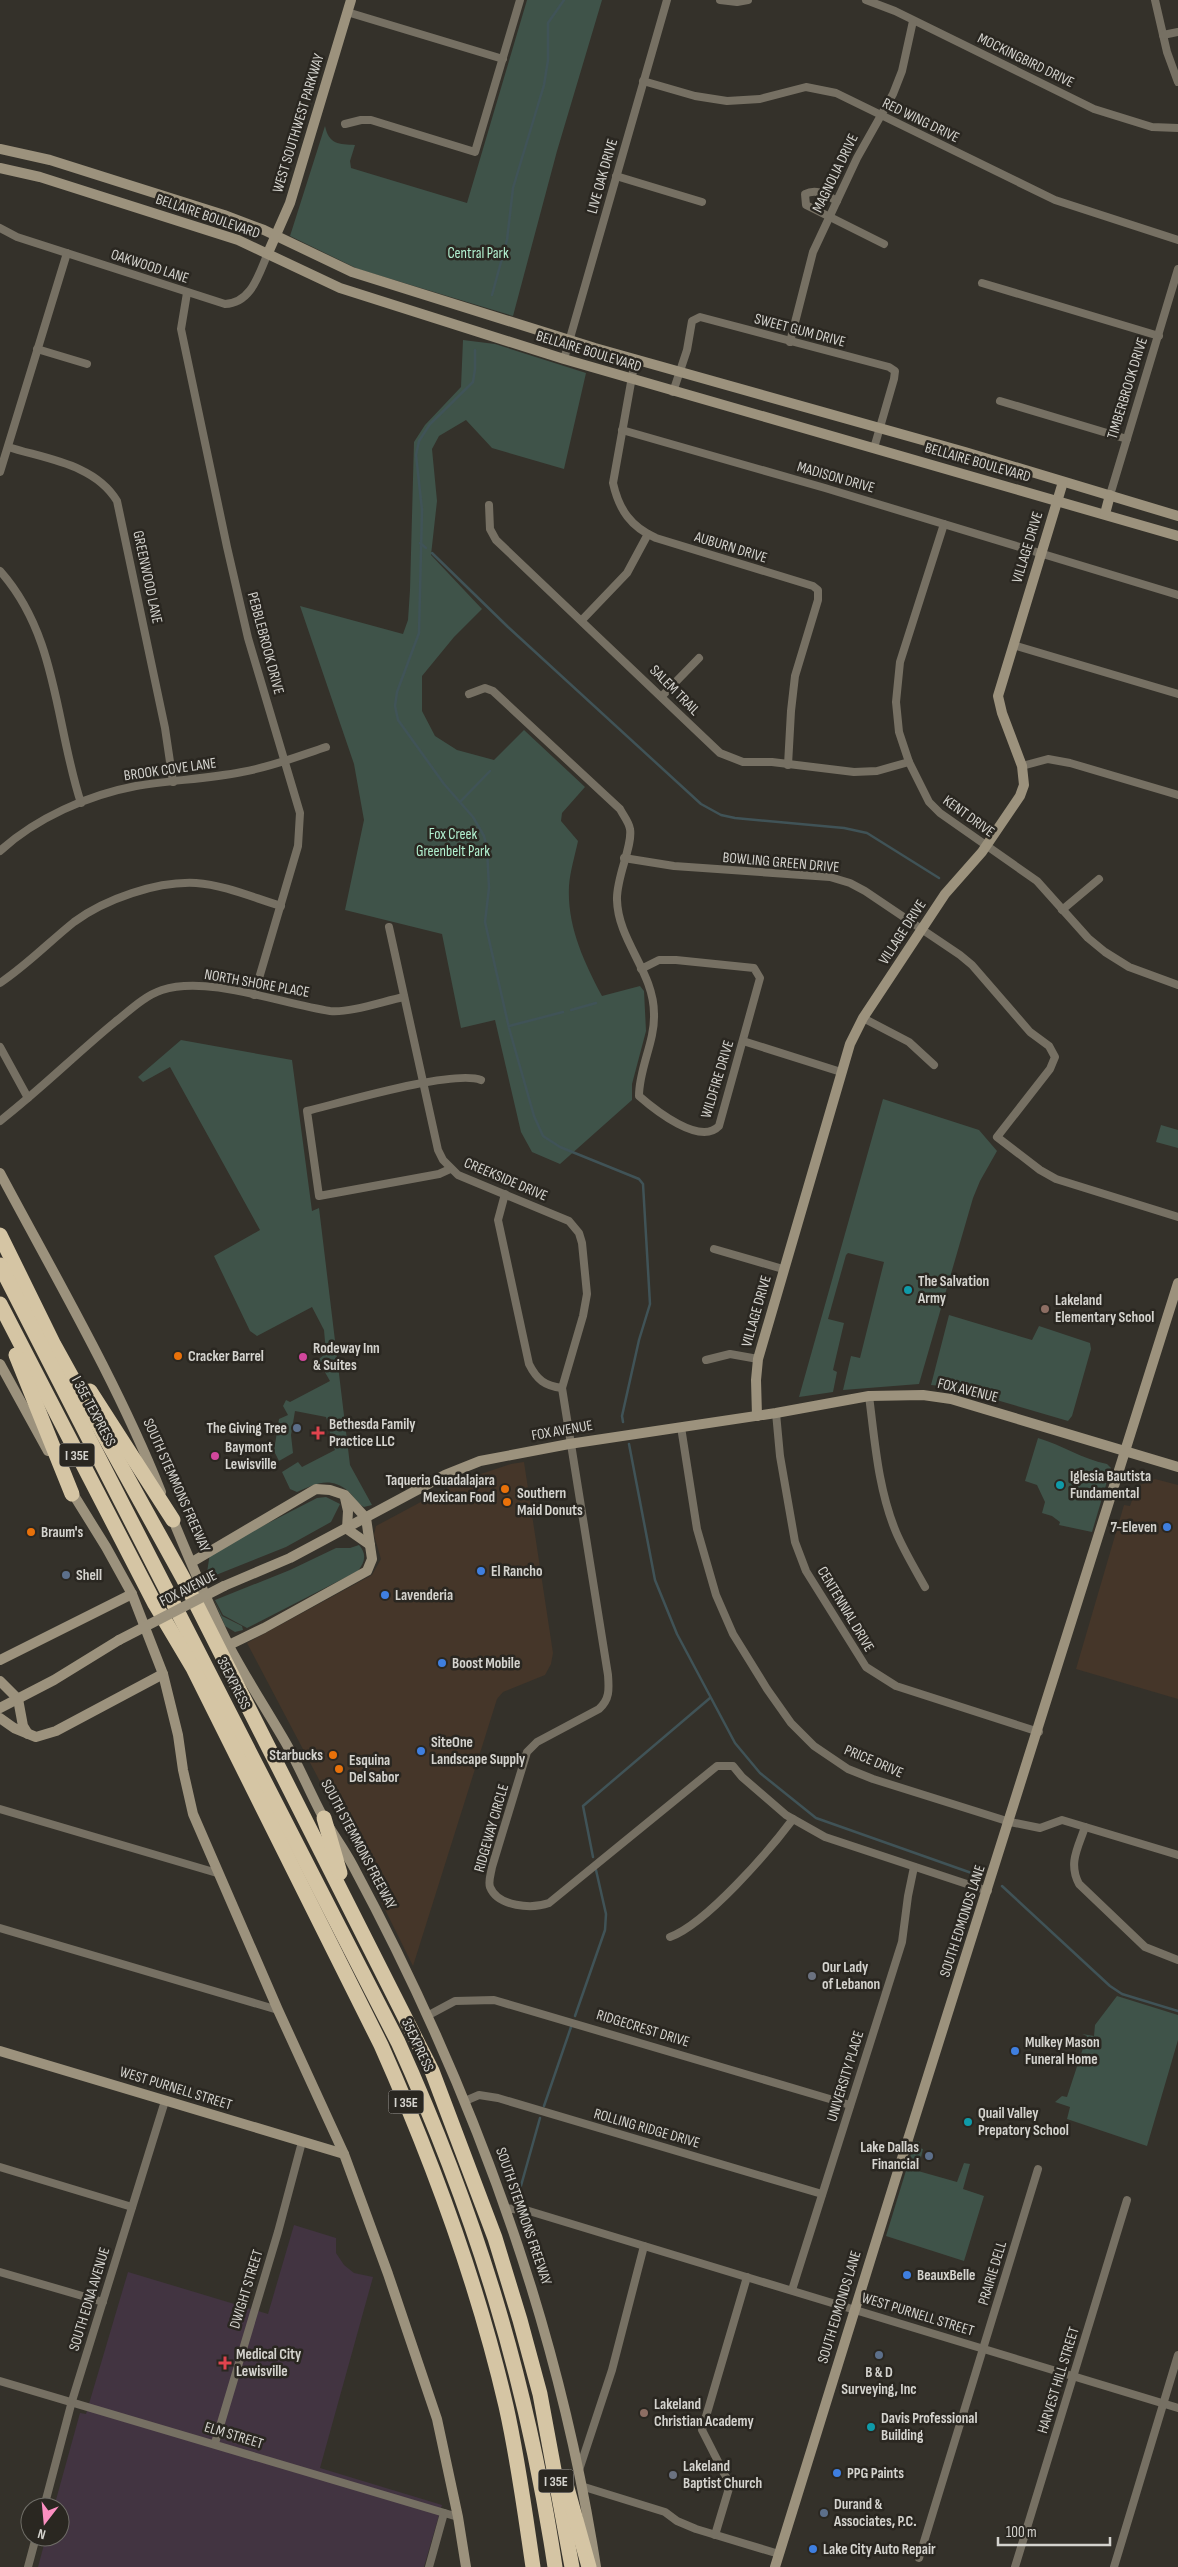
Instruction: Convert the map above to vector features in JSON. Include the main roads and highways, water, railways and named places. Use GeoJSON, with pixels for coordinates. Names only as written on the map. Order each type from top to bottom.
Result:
{"type":"FeatureCollection","features":[{"type":"Feature","properties":{"kind":"highway","name":"I 35E"},"geometry":{"type":"LineString","coordinates":[[0,1235],[54,1345],[183,1578],[342,1889],[432,2071],[495,2238],[540,2394],[572,2567]]}},
{"type":"Feature","properties":{"kind":"highway","name":"I 35E TEXPRESS"},"geometry":{"type":"LineString","coordinates":[[0,1265],[158,1572]]}},
{"type":"Feature","properties":{"kind":"highway","name":"I 35E"},"geometry":{"type":"LineString","coordinates":[[0,1304],[155,1604],[193,1668],[403,2095],[444,2196],[494,2354],[507,2408],[533,2567]]}},
{"type":"Feature","properties":{"kind":"highway"},"geometry":{"type":"LineString","coordinates":[[0,1319],[72,1494]]}},
{"type":"Feature","properties":{"kind":"highway"},"geometry":{"type":"LineString","coordinates":[[54,1345],[82,1378],[173,1520]]}},
{"type":"Feature","properties":{"kind":"highway","name":"35EXPRESS"},"geometry":{"type":"LineString","coordinates":[[158,1572],[398,2042],[441,2140],[478,2240],[511,2350],[534,2446],[555,2567]]}},
{"type":"Feature","properties":{"kind":"highway"},"geometry":{"type":"LineString","coordinates":[[324,1818],[339,1867],[342,1889]]}},
{"type":"Feature","properties":{"kind":"highway"},"geometry":{"type":"LineString","coordinates":[[540,2394],[589,2567]]}},
{"type":"Feature","properties":{"kind":"main road","name":"WEST SOUTHWEST PARKWAY"},"geometry":{"type":"LineString","coordinates":[[268,253],[290,203],[350,0]]}},
{"type":"Feature","properties":{"kind":"main road","name":"BELLAIRE BOULEVARD"},"geometry":{"type":"LineString","coordinates":[[0,149],[26,153],[78,168],[224,215],[276,236],[352,272],[570,340],[880,428],[1178,516]]}},
{"type":"Feature","properties":{"kind":"main road","name":"BELLAIRE BOULEVARD"},"geometry":{"type":"LineString","coordinates":[[0,168],[40,176],[238,240],[354,293],[564,359],[673,392],[1058,500],[1178,536]]}},
{"type":"Feature","properties":{"kind":"main road","name":"VILLAGE DRIVE"},"geometry":{"type":"LineString","coordinates":[[758,1416],[756,1372],[758,1359],[850,1044],[864,1018],[922,929],[950,888],[987,846],[1020,796],[1024,785],[1022,766],[1002,713],[998,696],[1063,482]]}},
{"type":"Feature","properties":{"kind":"main road","name":"TIMBERBROOK DRIVE"},"geometry":{"type":"LineString","coordinates":[[1104,514],[1110,495]]}},
{"type":"Feature","properties":{"kind":"main road","name":"SOUTH STEMMONS FREEWAY"},"geometry":{"type":"LineString","coordinates":[[0,1173],[143,1447],[173,1520],[229,1645],[288,1748],[324,1818],[352,1863],[427,2016],[465,2101],[505,2208],[555,2376],[581,2486],[596,2567]]}},
{"type":"Feature","properties":{"kind":"main road","name":"SOUTH EDMONDS LANE"},"geometry":{"type":"LineString","coordinates":[[775,2567],[854,2310],[1010,1822],[1178,1283]]}},
{"type":"Feature","properties":{"kind":"main road"},"geometry":{"type":"LineString","coordinates":[[0,1364],[72,1494],[106,1547],[132,1594],[163,1674],[178,1735],[182,1770],[193,1814],[278,2010],[310,2075],[344,2154],[438,2419],[466,2567]]}},
{"type":"Feature","properties":{"kind":"main road","name":"FOX AVENUE"},"geometry":{"type":"LineString","coordinates":[[0,1708],[119,1640],[224,1586],[290,1558],[445,1476],[480,1461],[569,1444],[758,1416],[869,1396],[923,1395],[952,1399],[1178,1467]]}},
{"type":"Feature","properties":{"kind":"main road"},"geometry":{"type":"LineString","coordinates":[[192,1562],[316,1489],[330,1490],[345,1495],[366,1518],[371,1565],[362,1576],[229,1645]]}},
{"type":"Feature","properties":{"kind":"main road"},"geometry":{"type":"LineString","coordinates":[[345,1495],[348,1512],[347,1529],[370,1545]]}},
{"type":"Feature","properties":{"kind":"main road"},"geometry":{"type":"LineString","coordinates":[[0,1660],[132,1594]]}},
{"type":"Feature","properties":{"kind":"main road"},"geometry":{"type":"LineString","coordinates":[[0,1718],[36,1737],[56,1731],[163,1674]]}},
{"type":"Feature","properties":{"kind":"main road"},"geometry":{"type":"LineString","coordinates":[[0,1681],[18,1699],[23,1726],[28,1734]]}},
{"type":"Feature","properties":{"kind":"main road","name":"WEST PURNELL STREET"},"geometry":{"type":"LineString","coordinates":[[0,2051],[344,2154]]}},
{"type":"Feature","properties":{"kind":"waterway"},"geometry":{"type":"LineString","coordinates":[[492,295],[507,240],[513,188],[544,85],[548,60],[548,23],[564,0]]}},
{"type":"Feature","properties":{"kind":"waterway"},"geometry":{"type":"LineString","coordinates":[[475,350],[473,382],[430,424],[419,441],[416,455],[422,510],[419,633],[397,692],[395,706],[398,720],[444,784],[473,817],[484,836],[487,848],[489,888],[485,922],[509,1028],[534,1116],[543,1136],[560,1147],[639,1179],[643,1184],[650,1304],[639,1340],[622,1416],[623,1422]]}},
{"type":"Feature","properties":{"kind":"waterway"},"geometry":{"type":"LineString","coordinates":[[420,543],[426,548]]}},
{"type":"Feature","properties":{"kind":"waterway"},"geometry":{"type":"LineString","coordinates":[[432,553],[508,627],[701,804],[721,815],[735,818],[844,828],[867,833],[939,878]]}},
{"type":"Feature","properties":{"kind":"waterway"},"geometry":{"type":"LineString","coordinates":[[460,802],[490,771]]}},
{"type":"Feature","properties":{"kind":"waterway"},"geometry":{"type":"LineString","coordinates":[[571,1010],[596,1003]]}},
{"type":"Feature","properties":{"kind":"waterway"},"geometry":{"type":"LineString","coordinates":[[509,1026],[563,1012]]}},
{"type":"Feature","properties":{"kind":"waterway"},"geometry":{"type":"LineString","coordinates":[[629,1444],[655,1580],[677,1634],[735,1743],[760,1773],[816,1818],[980,1876]]}},
{"type":"Feature","properties":{"kind":"waterway"},"geometry":{"type":"LineString","coordinates":[[593,1857],[583,1806],[710,1698]]}},
{"type":"Feature","properties":{"kind":"waterway"},"geometry":{"type":"LineString","coordinates":[[575,2016],[605,1930],[606,1914],[596,1870]]}},
{"type":"Feature","properties":{"kind":"waterway"},"geometry":{"type":"LineString","coordinates":[[1002,1886],[1110,1986],[1122,1994],[1178,2011]]}},
{"type":"Feature","properties":{"kind":"waterway"},"geometry":{"type":"LineString","coordinates":[[544,2106],[571,2027]]}},
{"type":"Feature","properties":{"kind":"waterway"},"geometry":{"type":"LineString","coordinates":[[517,2200],[540,2118]]}},
{"type":"Feature","properties":{"kind":"place","name":"The Salvation Army"},"geometry":{"type":"Point","coordinates":[908,1290]}},
{"type":"Feature","properties":{"kind":"place","name":"Lakeland Elementary School"},"geometry":{"type":"Point","coordinates":[1045,1309]}},
{"type":"Feature","properties":{"kind":"place","name":"Cracker Barrel"},"geometry":{"type":"Point","coordinates":[178,1356]}},
{"type":"Feature","properties":{"kind":"place","name":"Rodeway Inn & Suites"},"geometry":{"type":"Point","coordinates":[303,1357]}},
{"type":"Feature","properties":{"kind":"place","name":"The Giving Tree"},"geometry":{"type":"Point","coordinates":[297,1428]}},
{"type":"Feature","properties":{"kind":"place","name":"Bethesda Family Practice LLC"},"geometry":{"type":"Point","coordinates":[318,1433]}},
{"type":"Feature","properties":{"kind":"place","name":"Baymont Lewisville"},"geometry":{"type":"Point","coordinates":[215,1456]}},
{"type":"Feature","properties":{"kind":"place","name":"Iglesia Bautista Fundamental"},"geometry":{"type":"Point","coordinates":[1060,1485]}},
{"type":"Feature","properties":{"kind":"place","name":"Taqueria Guadalajara Mexican Food"},"geometry":{"type":"Point","coordinates":[505,1489]}},
{"type":"Feature","properties":{"kind":"place","name":"Southern Maid Donuts"},"geometry":{"type":"Point","coordinates":[507,1502]}},
{"type":"Feature","properties":{"kind":"place","name":"7-Eleven"},"geometry":{"type":"Point","coordinates":[1167,1527]}},
{"type":"Feature","properties":{"kind":"place","name":"Braum's"},"geometry":{"type":"Point","coordinates":[31,1532]}},
{"type":"Feature","properties":{"kind":"place","name":"El Rancho"},"geometry":{"type":"Point","coordinates":[481,1571]}},
{"type":"Feature","properties":{"kind":"place","name":"Shell"},"geometry":{"type":"Point","coordinates":[66,1575]}},
{"type":"Feature","properties":{"kind":"place","name":"Lavenderia"},"geometry":{"type":"Point","coordinates":[385,1595]}},
{"type":"Feature","properties":{"kind":"place","name":"Boost Mobile"},"geometry":{"type":"Point","coordinates":[442,1663]}},
{"type":"Feature","properties":{"kind":"place","name":"SiteOne Landscape Supply"},"geometry":{"type":"Point","coordinates":[421,1751]}},
{"type":"Feature","properties":{"kind":"place","name":"Starbucks"},"geometry":{"type":"Point","coordinates":[333,1755]}},
{"type":"Feature","properties":{"kind":"place","name":"Esquina Del Sabor"},"geometry":{"type":"Point","coordinates":[339,1769]}},
{"type":"Feature","properties":{"kind":"place","name":"Our Lady of Lebanon"},"geometry":{"type":"Point","coordinates":[812,1976]}},
{"type":"Feature","properties":{"kind":"place","name":"Mulkey Mason Funeral Home"},"geometry":{"type":"Point","coordinates":[1015,2051]}},
{"type":"Feature","properties":{"kind":"place","name":"Quail Valley Prepatory School"},"geometry":{"type":"Point","coordinates":[968,2122]}},
{"type":"Feature","properties":{"kind":"place","name":"Lake Dallas Financial"},"geometry":{"type":"Point","coordinates":[929,2156]}},
{"type":"Feature","properties":{"kind":"place","name":"BeauxBelle"},"geometry":{"type":"Point","coordinates":[907,2275]}},
{"type":"Feature","properties":{"kind":"place","name":"B & D Surveying, Inc"},"geometry":{"type":"Point","coordinates":[879,2355]}},
{"type":"Feature","properties":{"kind":"place","name":"Medical City Lewisville"},"geometry":{"type":"Point","coordinates":[225,2363]}},
{"type":"Feature","properties":{"kind":"place","name":"Lakeland Christian Academy"},"geometry":{"type":"Point","coordinates":[644,2413]}},
{"type":"Feature","properties":{"kind":"place","name":"Davis Professional Building"},"geometry":{"type":"Point","coordinates":[871,2427]}},
{"type":"Feature","properties":{"kind":"place","name":"PPG Paints"},"geometry":{"type":"Point","coordinates":[837,2473]}},
{"type":"Feature","properties":{"kind":"place","name":"Lakeland Baptist Church"},"geometry":{"type":"Point","coordinates":[673,2475]}},
{"type":"Feature","properties":{"kind":"place","name":"Durand & Associates, P.C."},"geometry":{"type":"Point","coordinates":[824,2513]}},
{"type":"Feature","properties":{"kind":"place","name":"Lake City Auto Repair"},"geometry":{"type":"Point","coordinates":[813,2549]}},
{"type":"Feature","properties":{"kind":"park label","name":"Central Park"},"geometry":{"type":"Point","coordinates":[478,253]}},
{"type":"Feature","properties":{"kind":"park label","name":"Fox Creek Greenbelt Park"},"geometry":{"type":"Point","coordinates":[453,842]}}]}
